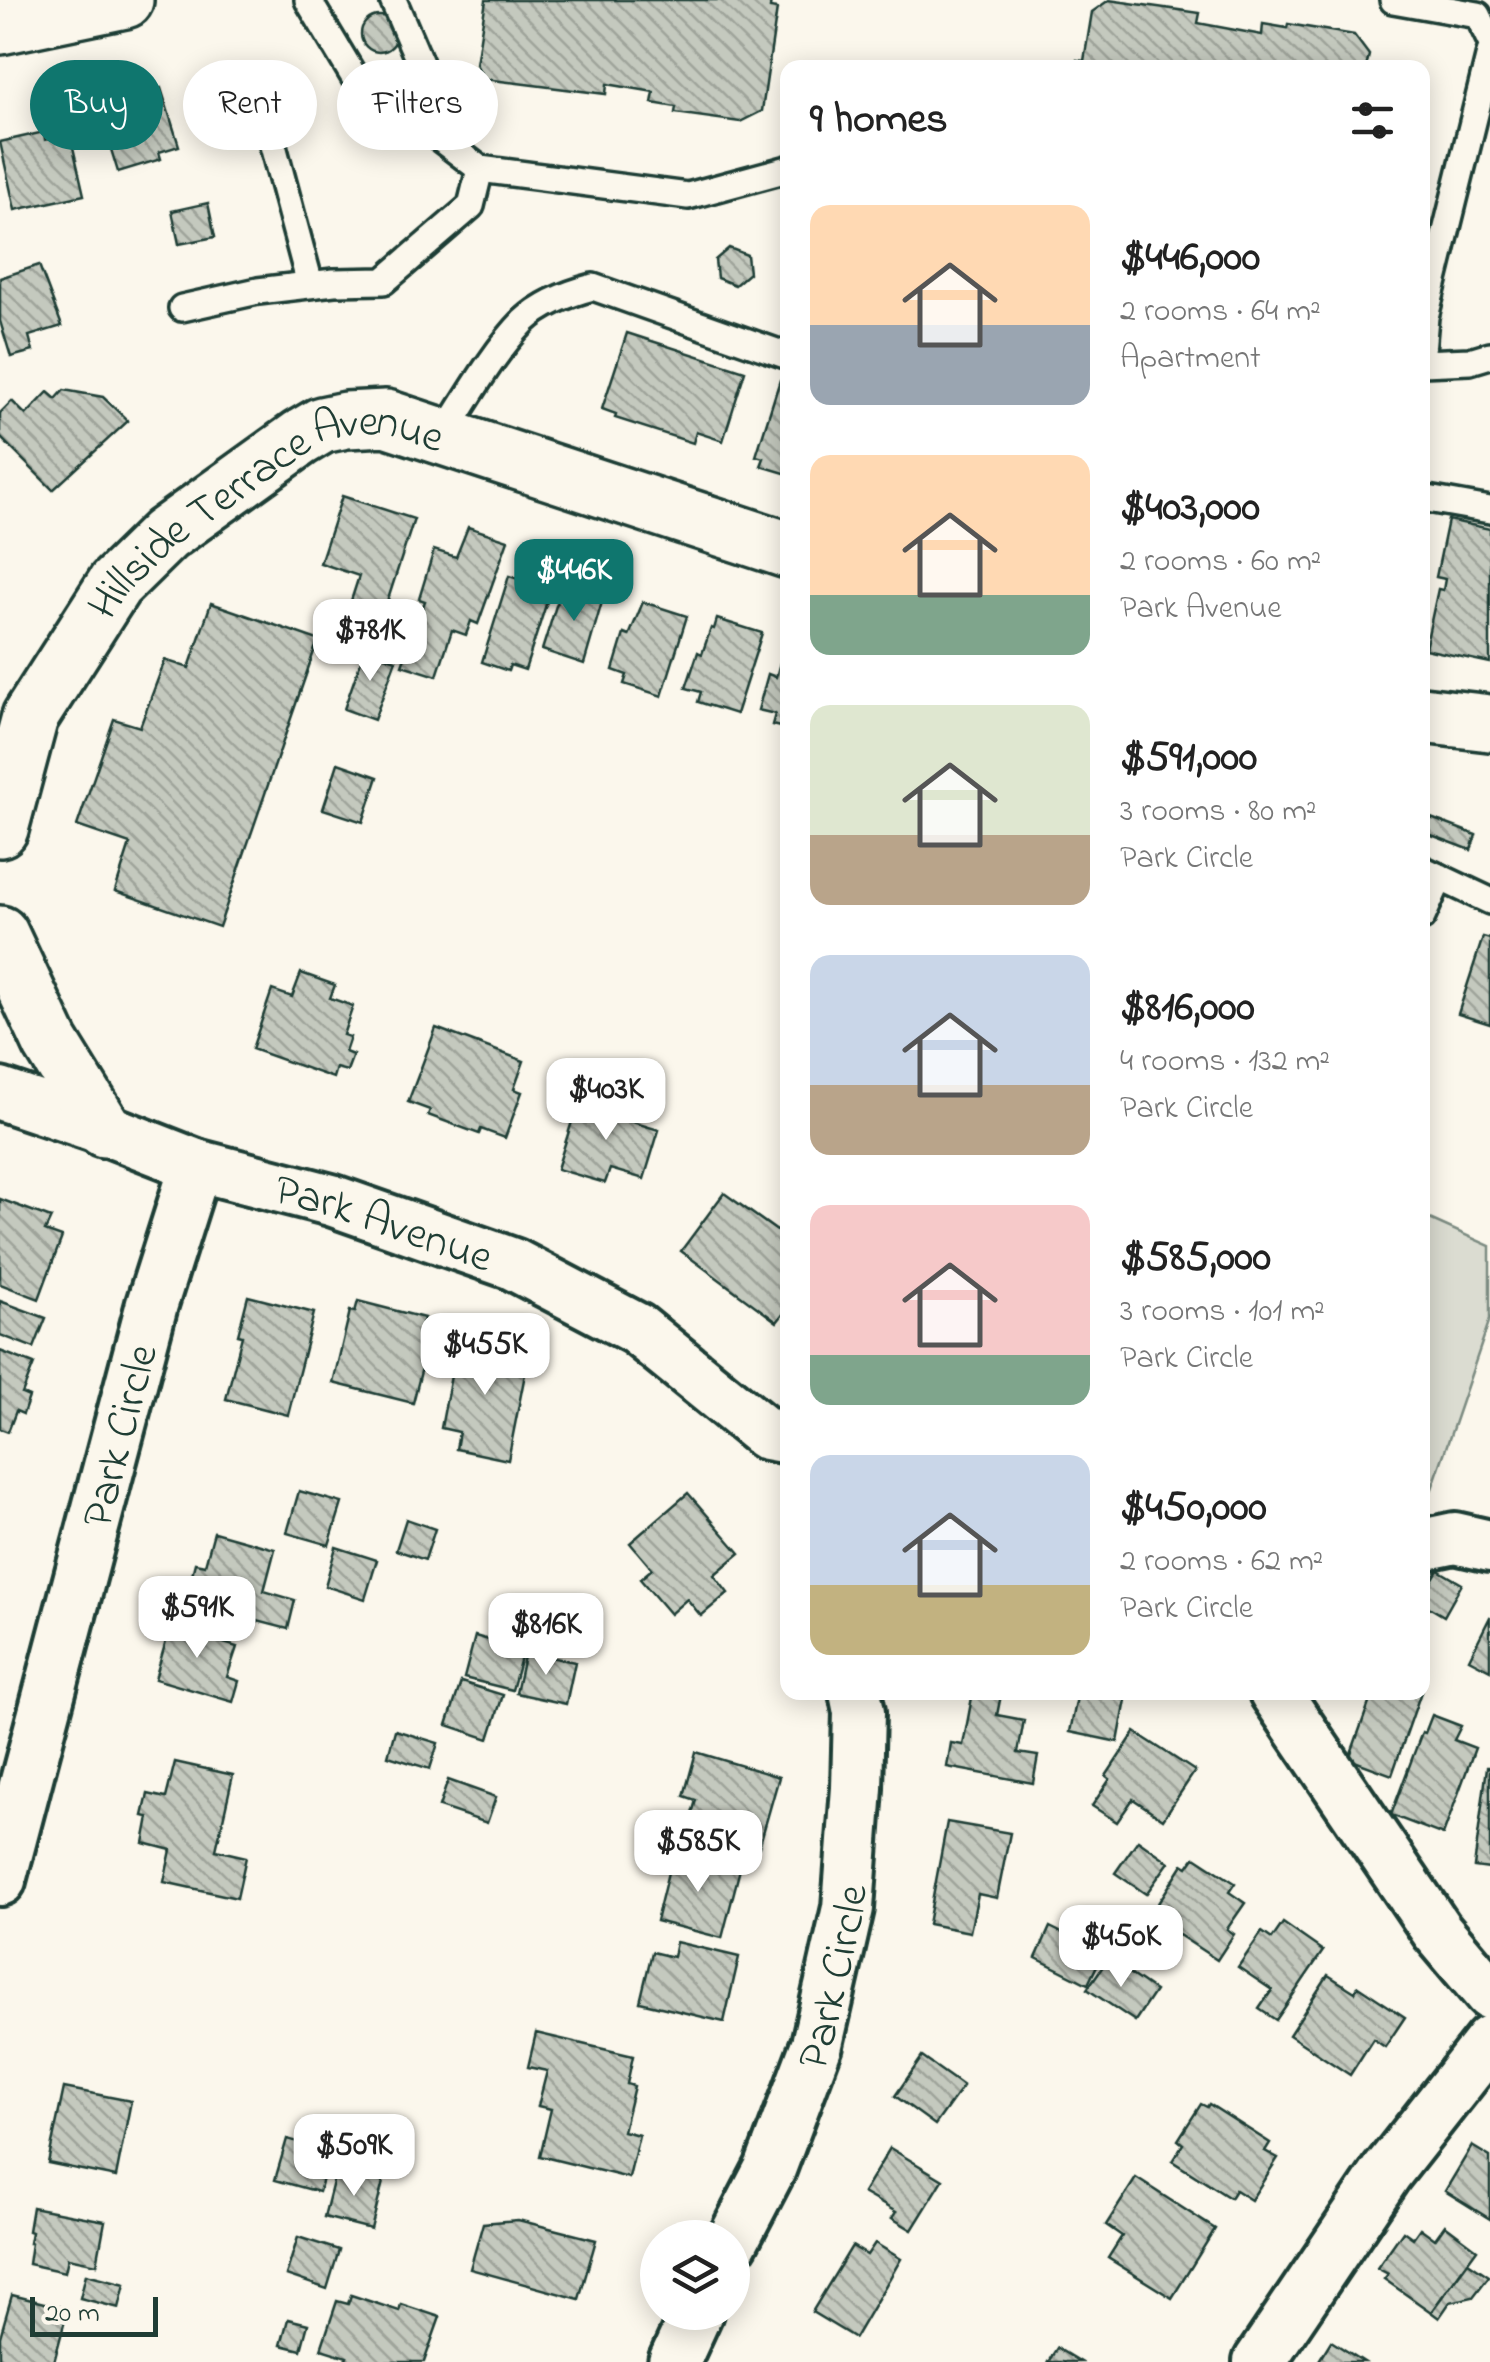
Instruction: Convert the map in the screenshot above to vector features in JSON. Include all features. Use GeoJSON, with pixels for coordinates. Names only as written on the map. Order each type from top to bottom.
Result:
{"type":"FeatureCollection","features":[{"type":"Feature","properties":{"kind":"street"},"geometry":{"type":"LineString","coordinates":[[0,26],[125,0]]}},
{"type":"Feature","properties":{"kind":"street","name":"Hillside Terrace Avenue"},"geometry":{"type":"LineString","coordinates":[[0,829],[30,717],[115,584],[165,535],[322,425],[386,418],[780,547]]}},
{"type":"Feature","properties":{"kind":"street"},"geometry":{"type":"LineString","coordinates":[[1430,716],[1490,723]]}},
{"type":"Feature","properties":{"kind":"street"},"geometry":{"type":"LineString","coordinates":[[0,934],[51,1043],[104,1129]]}},
{"type":"Feature","properties":{"kind":"street","name":"Park Avenue"},"geometry":{"type":"LineString","coordinates":[[0,1094],[196,1165],[331,1200],[512,1264],[638,1330],[780,1447]]}},
{"type":"Feature","properties":{"kind":"street","name":"Park Circle"},"geometry":{"type":"LineString","coordinates":[[0,1880],[152,1304],[196,1165]]}},
{"type":"Feature","properties":{"kind":"street"},"geometry":{"type":"LineString","coordinates":[[1430,1543],[1455,1538],[1490,1546]]}},
{"type":"Feature","properties":{"kind":"street","name":"Park Circle"},"geometry":{"type":"LineString","coordinates":[[743,2220],[770,2169],[817,2044],[844,1924],[857,1788],[857,1700]]}},
{"type":"Feature","properties":{"kind":"street"},"geometry":{"type":"LineString","coordinates":[[1280,1700],[1436,1931],[1490,1994]]}},
{"type":"Feature","properties":{"kind":"street"},"geometry":{"type":"LineString","coordinates":[[1258,2362],[1388,2172],[1490,2041]]}},
{"type":"Feature","properties":{"kind":"street"},"geometry":{"type":"LineString","coordinates":[[674,2362],[689,2330]]}},
{"type":"Feature","properties":{"kind":"lane"},"geometry":{"type":"LineString","coordinates":[[308,0],[344,60]]}},
{"type":"Feature","properties":{"kind":"lane"},"geometry":{"type":"LineString","coordinates":[[394,0],[419,60]]}},
{"type":"Feature","properties":{"kind":"lane"},"geometry":{"type":"LineString","coordinates":[[1393,0],[1478,15],[1490,40]]}},
{"type":"Feature","properties":{"kind":"lane"},"geometry":{"type":"LineString","coordinates":[[1430,297],[1490,53]]}},
{"type":"Feature","properties":{"kind":"lane"},"geometry":{"type":"LineString","coordinates":[[274,150],[310,284]]}},
{"type":"Feature","properties":{"kind":"lane"},"geometry":{"type":"LineString","coordinates":[[455,150],[480,169],[688,196],[780,171]]}},
{"type":"Feature","properties":{"kind":"lane"},"geometry":{"type":"LineString","coordinates":[[182,308],[310,284],[384,281],[471,206],[480,169]]}},
{"type":"Feature","properties":{"kind":"lane"},"geometry":{"type":"LineString","coordinates":[[443,436],[525,320],[568,294],[593,287],[780,353]]}},
{"type":"Feature","properties":{"kind":"lane"},"geometry":{"type":"LineString","coordinates":[[1430,363],[1470,361],[1490,355]]}},
{"type":"Feature","properties":{"kind":"lane"},"geometry":{"type":"LineString","coordinates":[[1430,499],[1490,510]]}},
{"type":"Feature","properties":{"kind":"lane"},"geometry":{"type":"LineString","coordinates":[[1432,873],[1490,900]]}},
{"type":"Feature","properties":{"kind":"shaded area"},"geometry":{"type":"Polygon","coordinates":[[[1430,1219],[1490,1246],[1490,1319],[1430,1495],[1430,1219]]]}},
{"type":"Feature","properties":{"kind":"building"},"geometry":{"type":"Polygon","coordinates":[[[486,0],[771,0],[770,8],[777,9],[762,111],[740,122],[675,113],[676,107],[652,103],[654,92],[607,84],[606,94],[498,81],[498,60],[477,60],[486,0]]]}},
{"type":"Feature","properties":{"kind":"building"},"geometry":{"type":"Polygon","coordinates":[[[1109,0],[1200,13],[1198,23],[1262,35],[1263,24],[1287,28],[1288,24],[1354,35],[1369,55],[1368,60],[1084,60],[1092,12],[1109,0]]]}},
{"type":"Feature","properties":{"kind":"building"},"geometry":{"type":"Polygon","coordinates":[[[379,16],[392,21],[397,34],[392,47],[379,52],[366,47],[361,34],[366,21],[379,16]]]}},
{"type":"Feature","properties":{"kind":"building"},"geometry":{"type":"Polygon","coordinates":[[[163,94],[179,146],[159,152],[161,159],[118,172],[111,150],[163,150],[163,94]]]}},
{"type":"Feature","properties":{"kind":"building"},"geometry":{"type":"Polygon","coordinates":[[[30,135],[30,150],[74,150],[84,195],[15,210],[0,142],[30,135]]]}},
{"type":"Feature","properties":{"kind":"building"},"geometry":{"type":"Polygon","coordinates":[[[208,203],[215,237],[179,244],[172,211],[208,203]]]}},
{"type":"Feature","properties":{"kind":"building"},"geometry":{"type":"Polygon","coordinates":[[[729,248],[747,255],[749,273],[735,285],[717,278],[715,260],[729,248]]]}},
{"type":"Feature","properties":{"kind":"building"},"geometry":{"type":"Polygon","coordinates":[[[39,265],[62,326],[29,336],[33,351],[11,357],[0,321],[0,278],[39,265]]]}},
{"type":"Feature","properties":{"kind":"building"},"geometry":{"type":"Polygon","coordinates":[[[627,333],[745,371],[723,441],[696,432],[693,443],[615,418],[616,414],[602,409],[627,333]]]}},
{"type":"Feature","properties":{"kind":"building"},"geometry":{"type":"Polygon","coordinates":[[[780,380],[780,472],[761,466],[764,458],[756,456],[780,380]]]}},
{"type":"Feature","properties":{"kind":"building"},"geometry":{"type":"Polygon","coordinates":[[[64,390],[103,397],[128,421],[53,490],[0,437],[0,413],[12,401],[26,415],[48,392],[56,399],[64,390]]]}},
{"type":"Feature","properties":{"kind":"building"},"geometry":{"type":"Polygon","coordinates":[[[342,496],[414,519],[383,615],[350,604],[359,576],[320,563],[342,496]]]}},
{"type":"Feature","properties":{"kind":"building"},"geometry":{"type":"Polygon","coordinates":[[[1448,520],[1490,529],[1490,663],[1430,650],[1430,626],[1438,589],[1443,590],[1445,579],[1436,577],[1448,520]]]}},
{"type":"Feature","properties":{"kind":"building"},"geometry":{"type":"Polygon","coordinates":[[[468,527],[508,540],[478,624],[471,621],[466,635],[452,630],[437,676],[402,665],[425,601],[419,599],[434,550],[456,557],[468,527]]]}},
{"type":"Feature","properties":{"kind":"building"},"geometry":{"type":"Polygon","coordinates":[[[509,576],[551,589],[525,670],[510,665],[508,671],[482,662],[509,576]]]}},
{"type":"Feature","properties":{"kind":"building"},"geometry":{"type":"Polygon","coordinates":[[[569,584],[604,595],[584,664],[542,650],[560,593],[566,595],[569,584]]]}},
{"type":"Feature","properties":{"kind":"building"},"geometry":{"type":"Polygon","coordinates":[[[643,602],[687,616],[662,696],[624,684],[627,675],[613,670],[624,634],[629,636],[643,602]]]}},
{"type":"Feature","properties":{"kind":"building"},"geometry":{"type":"Polygon","coordinates":[[[211,603],[318,640],[219,927],[115,891],[130,844],[77,826],[114,719],[140,727],[165,660],[189,668],[211,603]]]}},
{"type":"Feature","properties":{"kind":"building"},"geometry":{"type":"Polygon","coordinates":[[[717,619],[762,633],[736,714],[698,702],[701,692],[686,688],[698,652],[702,654],[717,619]]]}},
{"type":"Feature","properties":{"kind":"building"},"geometry":{"type":"Polygon","coordinates":[[[365,649],[396,660],[374,720],[344,709],[365,649]]]}},
{"type":"Feature","properties":{"kind":"building"},"geometry":{"type":"Polygon","coordinates":[[[780,663],[780,727],[772,725],[775,714],[758,710],[768,674],[776,677],[780,663]]]}},
{"type":"Feature","properties":{"kind":"building"},"geometry":{"type":"Polygon","coordinates":[[[338,763],[378,777],[363,822],[323,809],[338,763]]]}},
{"type":"Feature","properties":{"kind":"building"},"geometry":{"type":"Polygon","coordinates":[[[1431,818],[1476,835],[1471,850],[1430,835],[1431,818]]]}},
{"type":"Feature","properties":{"kind":"building"},"geometry":{"type":"Polygon","coordinates":[[[1483,937],[1490,939],[1490,1024],[1458,1014],[1483,937]]]}},
{"type":"Feature","properties":{"kind":"building"},"geometry":{"type":"Polygon","coordinates":[[[301,973],[335,985],[330,998],[353,1006],[343,1035],[350,1037],[345,1052],[353,1055],[347,1071],[336,1068],[333,1078],[252,1049],[272,990],[292,997],[301,973]]]}},
{"type":"Feature","properties":{"kind":"building"},"geometry":{"type":"Polygon","coordinates":[[[436,1028],[524,1061],[514,1089],[522,1092],[505,1138],[481,1129],[479,1134],[428,1115],[430,1110],[408,1102],[436,1028]]]}},
{"type":"Feature","properties":{"kind":"building"},"geometry":{"type":"Polygon","coordinates":[[[581,1093],[610,1103],[606,1114],[659,1130],[644,1179],[610,1169],[605,1183],[557,1169],[581,1093]]]}},
{"type":"Feature","properties":{"kind":"building"},"geometry":{"type":"Polygon","coordinates":[[[724,1193],[780,1233],[780,1318],[777,1322],[681,1251],[724,1193]]]}},
{"type":"Feature","properties":{"kind":"building"},"geometry":{"type":"Polygon","coordinates":[[[0,1199],[51,1218],[45,1231],[62,1237],[39,1299],[0,1284],[0,1199]]]}},
{"type":"Feature","properties":{"kind":"building"},"geometry":{"type":"Polygon","coordinates":[[[248,1296],[314,1313],[288,1415],[226,1399],[248,1296]]]}},
{"type":"Feature","properties":{"kind":"building"},"geometry":{"type":"Polygon","coordinates":[[[0,1301],[46,1318],[34,1348],[0,1335],[0,1301]]]}},
{"type":"Feature","properties":{"kind":"building"},"geometry":{"type":"Polygon","coordinates":[[[358,1301],[424,1318],[421,1329],[431,1332],[413,1403],[333,1383],[350,1311],[355,1312],[358,1301]]]}},
{"type":"Feature","properties":{"kind":"building"},"geometry":{"type":"Polygon","coordinates":[[[458,1339],[529,1354],[508,1460],[456,1449],[459,1432],[441,1428],[458,1339]]]}},
{"type":"Feature","properties":{"kind":"building"},"geometry":{"type":"Polygon","coordinates":[[[0,1351],[34,1364],[22,1394],[29,1397],[23,1414],[16,1411],[8,1432],[0,1429],[0,1351]]]}},
{"type":"Feature","properties":{"kind":"building"},"geometry":{"type":"Polygon","coordinates":[[[299,1491],[342,1503],[329,1545],[287,1533],[299,1491]]]}},
{"type":"Feature","properties":{"kind":"building"},"geometry":{"type":"Polygon","coordinates":[[[688,1493],[740,1553],[714,1575],[728,1593],[701,1616],[687,1599],[670,1614],[640,1579],[652,1569],[630,1543],[688,1493]]]}},
{"type":"Feature","properties":{"kind":"building"},"geometry":{"type":"Polygon","coordinates":[[[406,1519],[435,1529],[425,1560],[396,1550],[406,1519]]]}},
{"type":"Feature","properties":{"kind":"building"},"geometry":{"type":"Polygon","coordinates":[[[214,1532],[275,1549],[264,1591],[295,1600],[288,1629],[185,1602],[195,1563],[205,1565],[214,1532]]]}},
{"type":"Feature","properties":{"kind":"building"},"geometry":{"type":"Polygon","coordinates":[[[336,1547],[377,1560],[365,1599],[325,1586],[336,1547]]]}},
{"type":"Feature","properties":{"kind":"building"},"geometry":{"type":"Polygon","coordinates":[[[1438,1570],[1462,1584],[1444,1616],[1430,1608],[1430,1584],[1438,1570]]]}},
{"type":"Feature","properties":{"kind":"building"},"geometry":{"type":"Polygon","coordinates":[[[173,1617],[209,1628],[207,1638],[237,1647],[227,1677],[239,1681],[233,1702],[155,1679],[173,1617]]]}},
{"type":"Feature","properties":{"kind":"building"},"geometry":{"type":"Polygon","coordinates":[[[1490,1617],[1490,1670],[1469,1659],[1490,1617]]]}},
{"type":"Feature","properties":{"kind":"building"},"geometry":{"type":"Polygon","coordinates":[[[475,1636],[523,1650],[512,1690],[464,1678],[475,1636]]]}},
{"type":"Feature","properties":{"kind":"building"},"geometry":{"type":"Polygon","coordinates":[[[525,1652],[575,1662],[566,1704],[516,1693],[525,1652]]]}},
{"type":"Feature","properties":{"kind":"building"},"geometry":{"type":"Polygon","coordinates":[[[461,1682],[503,1695],[489,1739],[447,1725],[461,1682]]]}},
{"type":"Feature","properties":{"kind":"building"},"geometry":{"type":"Polygon","coordinates":[[[971,1700],[1000,1700],[997,1715],[1024,1720],[1018,1753],[1038,1756],[1033,1783],[947,1767],[951,1743],[963,1745],[971,1700]]]}},
{"type":"Feature","properties":{"kind":"building"},"geometry":{"type":"Polygon","coordinates":[[[1076,1700],[1126,1700],[1118,1742],[1070,1732],[1076,1700]]]}},
{"type":"Feature","properties":{"kind":"building"},"geometry":{"type":"Polygon","coordinates":[[[1370,1700],[1418,1700],[1392,1775],[1349,1759],[1370,1700]]]}},
{"type":"Feature","properties":{"kind":"building"},"geometry":{"type":"Polygon","coordinates":[[[1432,1715],[1461,1726],[1454,1740],[1475,1748],[1443,1835],[1391,1815],[1432,1715]]]}},
{"type":"Feature","properties":{"kind":"building"},"geometry":{"type":"Polygon","coordinates":[[[395,1730],[438,1743],[430,1769],[388,1756],[395,1730]]]}},
{"type":"Feature","properties":{"kind":"building"},"geometry":{"type":"Polygon","coordinates":[[[1135,1732],[1195,1771],[1163,1819],[1133,1799],[1117,1822],[1092,1806],[1135,1732]]]}},
{"type":"Feature","properties":{"kind":"building"},"geometry":{"type":"Polygon","coordinates":[[[696,1752],[779,1777],[759,1847],[688,1828],[696,1800],[684,1796],[696,1752]]]}},
{"type":"Feature","properties":{"kind":"building"},"geometry":{"type":"Polygon","coordinates":[[[175,1762],[233,1775],[216,1850],[246,1857],[237,1898],[164,1882],[171,1850],[144,1843],[149,1817],[143,1816],[148,1794],[166,1798],[175,1762]]]}},
{"type":"Feature","properties":{"kind":"building"},"geometry":{"type":"Polygon","coordinates":[[[1490,1767],[1490,1869],[1474,1867],[1490,1767]]]}},
{"type":"Feature","properties":{"kind":"building"},"geometry":{"type":"Polygon","coordinates":[[[448,1780],[496,1797],[487,1823],[439,1807],[448,1780]]]}},
{"type":"Feature","properties":{"kind":"building"},"geometry":{"type":"Polygon","coordinates":[[[947,1822],[1010,1833],[997,1898],[978,1894],[970,1932],[928,1924],[947,1822]]]}},
{"type":"Feature","properties":{"kind":"building"},"geometry":{"type":"Polygon","coordinates":[[[1138,1840],[1169,1862],[1146,1894],[1115,1873],[1138,1840]]]}},
{"type":"Feature","properties":{"kind":"building"},"geometry":{"type":"Polygon","coordinates":[[[673,1852],[740,1869],[722,1938],[656,1921],[673,1852]]]}},
{"type":"Feature","properties":{"kind":"building"},"geometry":{"type":"Polygon","coordinates":[[[1195,1857],[1235,1883],[1229,1892],[1245,1903],[1227,1929],[1234,1934],[1217,1960],[1150,1916],[1183,1864],[1188,1867],[1195,1857]]]}},
{"type":"Feature","properties":{"kind":"building"},"geometry":{"type":"Polygon","coordinates":[[[1283,1923],[1323,1951],[1276,2020],[1259,2009],[1272,1990],[1238,1967],[1262,1932],[1272,1939],[1283,1923]]]}},
{"type":"Feature","properties":{"kind":"building"},"geometry":{"type":"Polygon","coordinates":[[[1050,1927],[1103,1953],[1088,1984],[1036,1958],[1050,1927]]]}},
{"type":"Feature","properties":{"kind":"building"},"geometry":{"type":"Polygon","coordinates":[[[676,1942],[739,1957],[724,2022],[640,2002],[652,1952],[673,1957],[676,1942]]]}},
{"type":"Feature","properties":{"kind":"building"},"geometry":{"type":"Polygon","coordinates":[[[1108,1959],[1155,1991],[1135,2021],[1087,1989],[1108,1959]]]}},
{"type":"Feature","properties":{"kind":"building"},"geometry":{"type":"Polygon","coordinates":[[[1328,1975],[1355,1992],[1358,1986],[1405,2017],[1385,2047],[1373,2039],[1350,2075],[1289,2035],[1328,1975]]]}},
{"type":"Feature","properties":{"kind":"building"},"geometry":{"type":"Polygon","coordinates":[[[536,2033],[633,2056],[627,2084],[634,2086],[623,2131],[639,2135],[629,2178],[540,2156],[551,2109],[538,2106],[547,2071],[528,2067],[536,2033]]]}},
{"type":"Feature","properties":{"kind":"building"},"geometry":{"type":"Polygon","coordinates":[[[922,2057],[963,2086],[935,2125],[895,2096],[922,2057]]]}},
{"type":"Feature","properties":{"kind":"building"},"geometry":{"type":"Polygon","coordinates":[[[64,2088],[131,2101],[116,2177],[48,2163],[64,2088]]]}},
{"type":"Feature","properties":{"kind":"building"},"geometry":{"type":"Polygon","coordinates":[[[1201,2104],[1209,2104],[1270,2143],[1265,2151],[1278,2158],[1251,2200],[1235,2190],[1230,2198],[1172,2161],[1183,2144],[1178,2140],[1201,2104]]]}},
{"type":"Feature","properties":{"kind":"building"},"geometry":{"type":"Polygon","coordinates":[[[287,2139],[331,2151],[319,2192],[275,2180],[287,2139]]]}},
{"type":"Feature","properties":{"kind":"building"},"geometry":{"type":"Polygon","coordinates":[[[1472,2146],[1490,2157],[1490,2219],[1445,2191],[1472,2146]]]}},
{"type":"Feature","properties":{"kind":"building"},"geometry":{"type":"Polygon","coordinates":[[[890,2148],[943,2180],[912,2230],[892,2218],[896,2212],[863,2193],[890,2148]]]}},
{"type":"Feature","properties":{"kind":"building"},"geometry":{"type":"Polygon","coordinates":[[[336,2170],[383,2182],[371,2229],[324,2217],[336,2170]]]}},
{"type":"Feature","properties":{"kind":"building"},"geometry":{"type":"Polygon","coordinates":[[[1136,2178],[1215,2229],[1172,2298],[1108,2258],[1122,2236],[1106,2225],[1136,2178]]]}},
{"type":"Feature","properties":{"kind":"building"},"geometry":{"type":"Polygon","coordinates":[[[32,2207],[105,2221],[97,2264],[68,2258],[65,2272],[28,2264],[32,2207]]]}},
{"type":"Feature","properties":{"kind":"building"},"geometry":{"type":"Polygon","coordinates":[[[518,2220],[596,2240],[579,2299],[470,2269],[483,2223],[518,2220]]]}},
{"type":"Feature","properties":{"kind":"building"},"geometry":{"type":"Polygon","coordinates":[[[1445,2225],[1477,2249],[1431,2312],[1384,2279],[1388,2274],[1377,2268],[1403,2231],[1413,2238],[1420,2228],[1435,2239],[1445,2225]]]}},
{"type":"Feature","properties":{"kind":"building"},"geometry":{"type":"Polygon","coordinates":[[[298,2237],[339,2250],[327,2289],[286,2275],[298,2237]]]}},
{"type":"Feature","properties":{"kind":"building"},"geometry":{"type":"Polygon","coordinates":[[[875,2243],[901,2259],[855,2338],[812,2312],[852,2246],[867,2255],[875,2243]]]}},
{"type":"Feature","properties":{"kind":"building"},"geometry":{"type":"Polygon","coordinates":[[[1468,2262],[1489,2276],[1473,2297],[1450,2302],[1439,2318],[1431,2312],[1468,2262]]]}},
{"type":"Feature","properties":{"kind":"building"},"geometry":{"type":"Polygon","coordinates":[[[86,2274],[125,2284],[119,2308],[80,2298],[86,2274]]]}},
{"type":"Feature","properties":{"kind":"building"},"geometry":{"type":"Polygon","coordinates":[[[12,2295],[68,2309],[54,2362],[0,2362],[0,2337],[12,2295]]]}},
{"type":"Feature","properties":{"kind":"building"},"geometry":{"type":"Polygon","coordinates":[[[351,2295],[399,2311],[401,2304],[440,2317],[424,2362],[345,2362],[347,2357],[321,2349],[337,2301],[348,2304],[351,2295]]]}},
{"type":"Feature","properties":{"kind":"building"},"geometry":{"type":"Polygon","coordinates":[[[288,2319],[308,2324],[301,2350],[281,2345],[288,2319]]]}},
{"type":"Feature","properties":{"kind":"building"},"geometry":{"type":"Polygon","coordinates":[[[1331,2341],[1364,2362],[1318,2362],[1331,2341]]]}},
{"type":"Feature","properties":{"kind":"building"},"geometry":{"type":"Polygon","coordinates":[[[1057,2348],[1080,2362],[1048,2362],[1057,2348]]]}}]}
